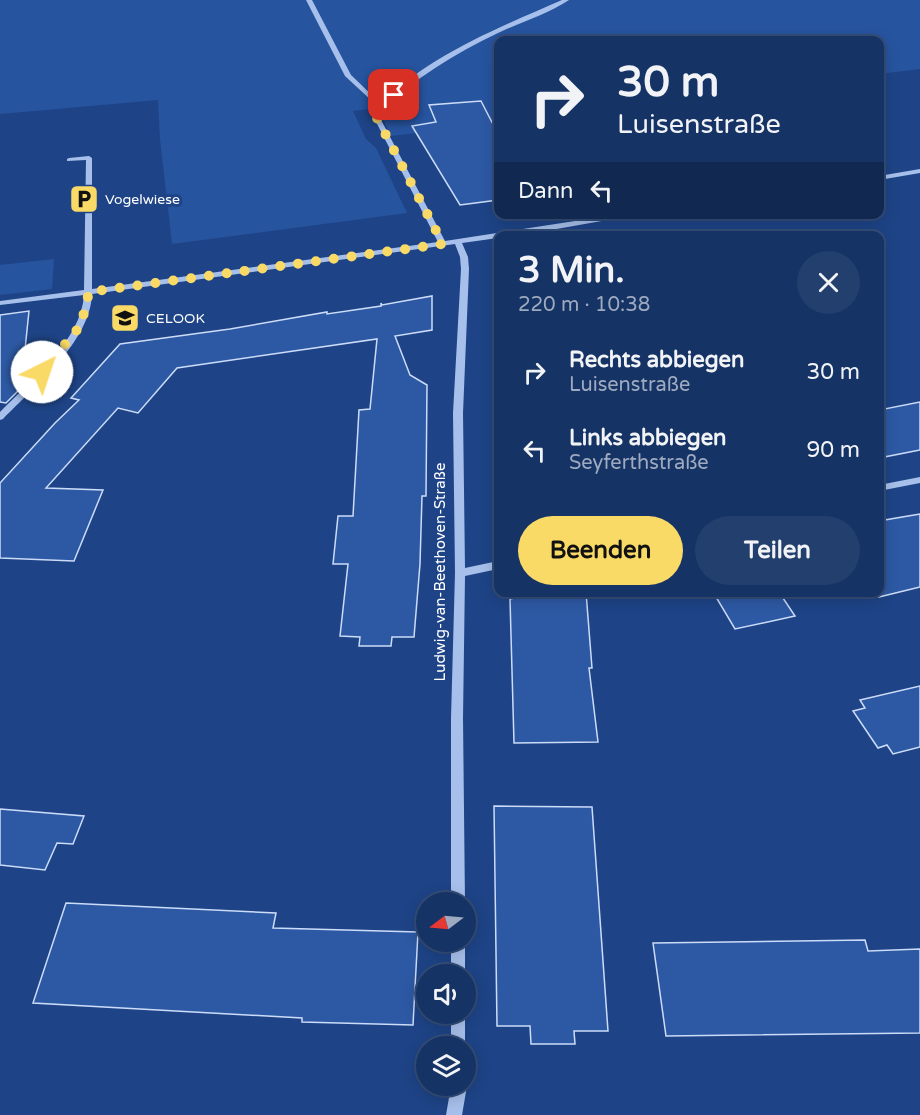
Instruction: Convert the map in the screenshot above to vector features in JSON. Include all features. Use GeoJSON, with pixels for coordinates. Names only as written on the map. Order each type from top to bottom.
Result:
{"type":"FeatureCollection","features":[{"type":"Feature","properties":{"kind":"street"},"geometry":{"type":"LineString","coordinates":[[309,0],[348,76],[374,100]]}},
{"type":"Feature","properties":{"kind":"street"},"geometry":{"type":"LineString","coordinates":[[443,244],[377,118],[376,111],[405,86],[454,53],[566,0]]}},
{"type":"Feature","properties":{"kind":"street"},"geometry":{"type":"LineString","coordinates":[[0,417],[81,325],[89,292],[87,273],[89,158],[69,160]]}},
{"type":"Feature","properties":{"kind":"street"},"geometry":{"type":"LineString","coordinates":[[884,177],[920,171]]}},
{"type":"Feature","properties":{"kind":"street"},"geometry":{"type":"LineString","coordinates":[[531,231],[606,219]]}},
{"type":"Feature","properties":{"kind":"street"},"geometry":{"type":"LineString","coordinates":[[0,303],[494,237]]}},
{"type":"Feature","properties":{"kind":"street","name":"Ludwig-van-Beethoven-Straße"},"geometry":{"type":"LineString","coordinates":[[458,242],[464,257],[465,269],[458,413],[460,573],[457,718],[458,892]]}},
{"type":"Feature","properties":{"kind":"street"},"geometry":{"type":"LineString","coordinates":[[884,487],[920,480]]}},
{"type":"Feature","properties":{"kind":"street"},"geometry":{"type":"LineString","coordinates":[[460,573],[494,566]]}},
{"type":"Feature","properties":{"kind":"street"},"geometry":{"type":"LineString","coordinates":[[454,1115],[457,1096]]}},
{"type":"Feature","properties":{"kind":"shaded area"},"geometry":{"type":"Polygon","coordinates":[[[0,0],[920,0],[920,69],[884,73],[884,36],[494,36],[494,123],[391,136],[378,108],[353,111],[366,139],[376,148],[407,213],[172,244],[158,100],[0,114],[0,0]]]}},
{"type":"Feature","properties":{"kind":"shaded area"},"geometry":{"type":"Polygon","coordinates":[[[54,259],[52,289],[0,295],[0,265],[54,259]]]}},
{"type":"Feature","properties":{"kind":"building"},"geometry":{"type":"Polygon","coordinates":[[[481,101],[494,126],[494,201],[460,205],[412,126],[436,122],[429,105],[481,101]]]}},
{"type":"Feature","properties":{"kind":"building"},"geometry":{"type":"Polygon","coordinates":[[[432,296],[432,330],[395,336],[410,375],[427,385],[426,496],[422,496],[420,564],[414,637],[392,637],[391,646],[359,646],[360,637],[340,636],[348,564],[333,564],[338,516],[353,516],[359,410],[370,409],[377,339],[177,368],[138,413],[118,408],[46,488],[103,490],[74,561],[0,558],[0,483],[79,400],[71,398],[120,344],[230,329],[327,312],[327,314],[381,306],[381,303],[382,305],[432,296]]]}},
{"type":"Feature","properties":{"kind":"building"},"geometry":{"type":"Polygon","coordinates":[[[29,311],[21,388],[6,403],[0,402],[0,315],[29,311]]]}},
{"type":"Feature","properties":{"kind":"building"},"geometry":{"type":"Polygon","coordinates":[[[920,402],[920,450],[884,457],[884,409],[920,402]]]}},
{"type":"Feature","properties":{"kind":"building"},"geometry":{"type":"Polygon","coordinates":[[[920,514],[920,587],[884,596],[884,520],[920,514]]]}},
{"type":"Feature","properties":{"kind":"building"},"geometry":{"type":"Polygon","coordinates":[[[586,597],[592,668],[589,668],[598,742],[514,743],[510,599],[586,597]]]}},
{"type":"Feature","properties":{"kind":"building"},"geometry":{"type":"Polygon","coordinates":[[[716,597],[782,597],[795,616],[735,629],[716,597]]]}},
{"type":"Feature","properties":{"kind":"building"},"geometry":{"type":"Polygon","coordinates":[[[920,686],[920,747],[893,754],[887,745],[878,748],[853,711],[865,708],[860,700],[920,686]]]}},
{"type":"Feature","properties":{"kind":"building"},"geometry":{"type":"Polygon","coordinates":[[[494,806],[592,807],[608,1031],[574,1031],[575,1044],[531,1044],[530,1026],[497,1026],[494,806]]]}},
{"type":"Feature","properties":{"kind":"building"},"geometry":{"type":"Polygon","coordinates":[[[0,809],[84,816],[73,844],[57,843],[45,870],[0,865],[0,809]]]}},
{"type":"Feature","properties":{"kind":"building"},"geometry":{"type":"Polygon","coordinates":[[[66,903],[276,913],[273,928],[416,932],[413,1025],[302,1022],[302,1018],[33,1003],[66,903]]]}},
{"type":"Feature","properties":{"kind":"building"},"geometry":{"type":"Polygon","coordinates":[[[865,940],[868,951],[920,949],[920,1033],[666,1036],[653,943],[865,940]]]}},
{"type":"Feature","properties":{"kind":"place","name":"Vogelwiese"},"geometry":{"type":"Point","coordinates":[84,199]}},
{"type":"Feature","properties":{"kind":"place","name":"CELOOK"},"geometry":{"type":"Point","coordinates":[125,318]}},
{"type":"Feature","properties":{"kind":"route"},"geometry":{"type":"LineString","coordinates":[[42,372],[81,325],[89,292],[443,244],[377,118],[376,111],[394,95]]}}]}
